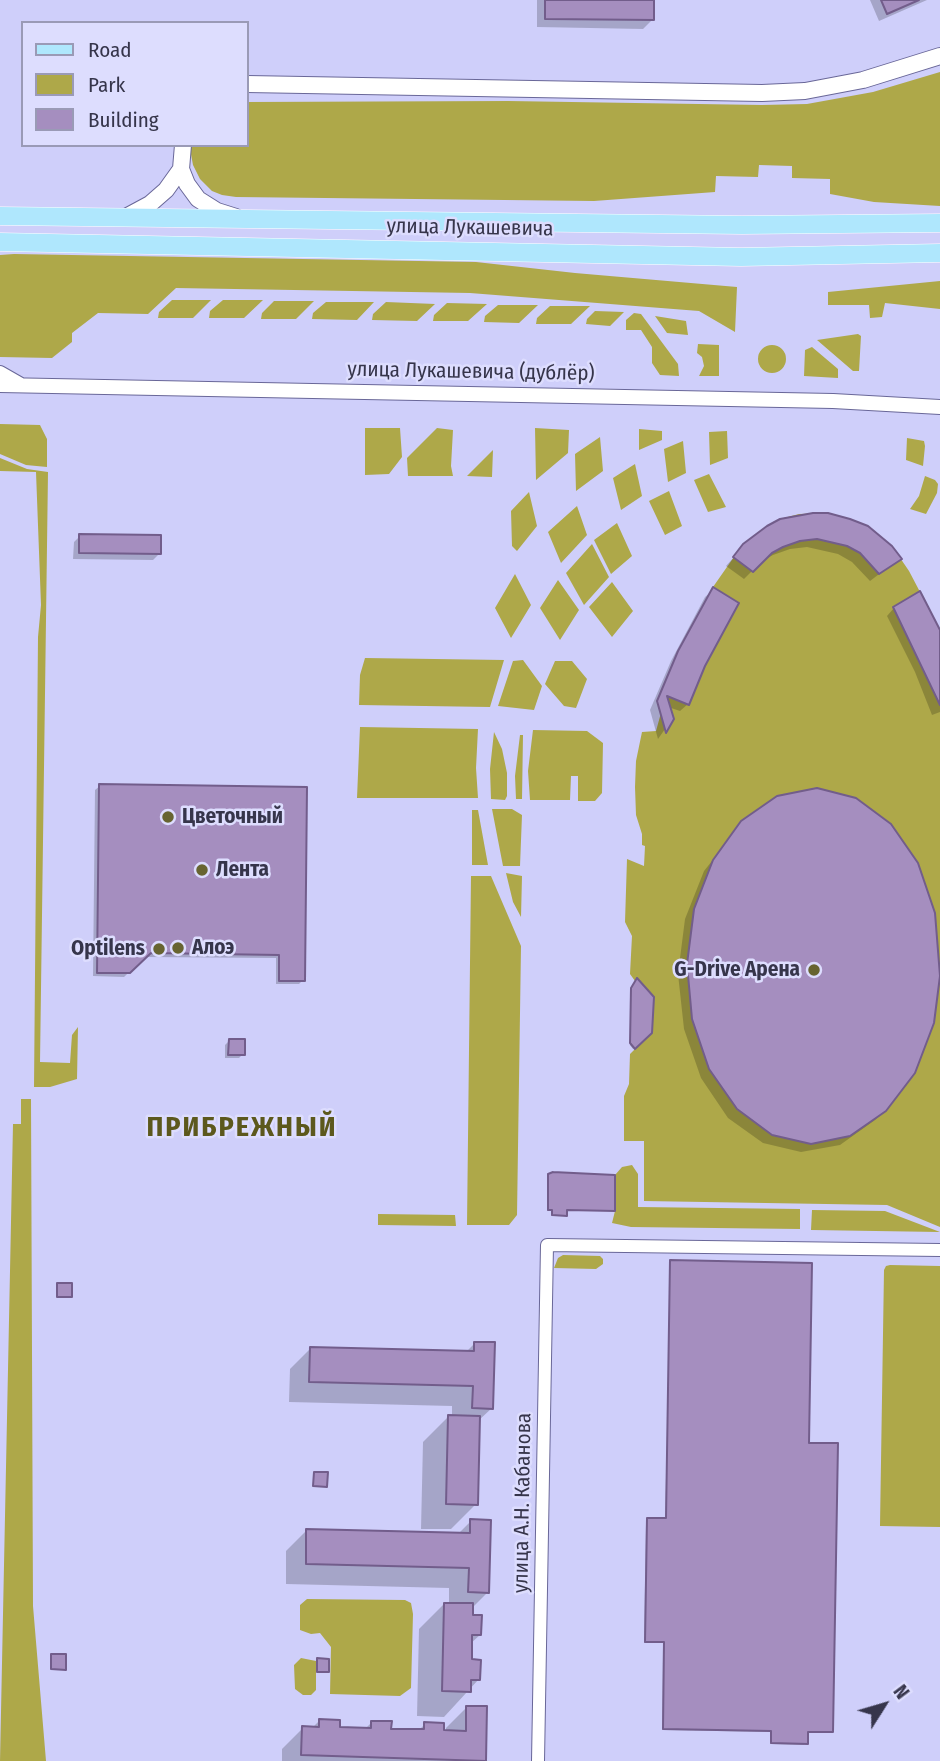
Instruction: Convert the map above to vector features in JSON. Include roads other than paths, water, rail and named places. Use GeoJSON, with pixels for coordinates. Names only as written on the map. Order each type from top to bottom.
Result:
{"type":"FeatureCollection","features":[{"type":"Feature","properties":{"kind":"main road"},"geometry":{"type":"LineString","coordinates":[[248,84],[762,93],[842,85],[913,67],[940,57]]}},
{"type":"Feature","properties":{"kind":"main road"},"geometry":{"type":"LineString","coordinates":[[124,218],[150,204],[166,190],[181,169],[184,147]]}},
{"type":"Feature","properties":{"kind":"main road"},"geometry":{"type":"LineString","coordinates":[[181,169],[187,184],[198,199],[217,211],[241,219]]}},
{"type":"Feature","properties":{"kind":"main road","name":"улица Лукашевича"},"geometry":{"type":"LineString","coordinates":[[0,216],[742,225],[940,223]]}},
{"type":"Feature","properties":{"kind":"main road","name":"улица Лукашевича"},"geometry":{"type":"LineString","coordinates":[[0,244],[741,257],[940,253]]}},
{"type":"Feature","properties":{"kind":"street"},"geometry":{"type":"LineString","coordinates":[[0,373],[22,386]]}},
{"type":"Feature","properties":{"kind":"street","name":"улица Лукашевича (дублёр)"},"geometry":{"type":"LineString","coordinates":[[0,385],[833,401],[940,408]]}},
{"type":"Feature","properties":{"kind":"street","name":"улица А.Н. Кабанова"},"geometry":{"type":"LineString","coordinates":[[538,1761],[547,1245],[940,1250]]}},
{"type":"Feature","properties":{"kind":"place","name":"Цветочный"},"geometry":{"type":"Point","coordinates":[168,817]}},
{"type":"Feature","properties":{"kind":"place","name":"Лента"},"geometry":{"type":"Point","coordinates":[202,870]}},
{"type":"Feature","properties":{"kind":"place","name":"Алоэ"},"geometry":{"type":"Point","coordinates":[178,948]}},
{"type":"Feature","properties":{"kind":"place","name":"Optilens"},"geometry":{"type":"Point","coordinates":[159,949]}},
{"type":"Feature","properties":{"kind":"place","name":"G-Drive Арена"},"geometry":{"type":"Point","coordinates":[814,970]}},
{"type":"Feature","properties":{"kind":"district","name":"ПРИБРЕЖНЫЙ"},"geometry":{"type":"Point","coordinates":[242,1128]}}]}
